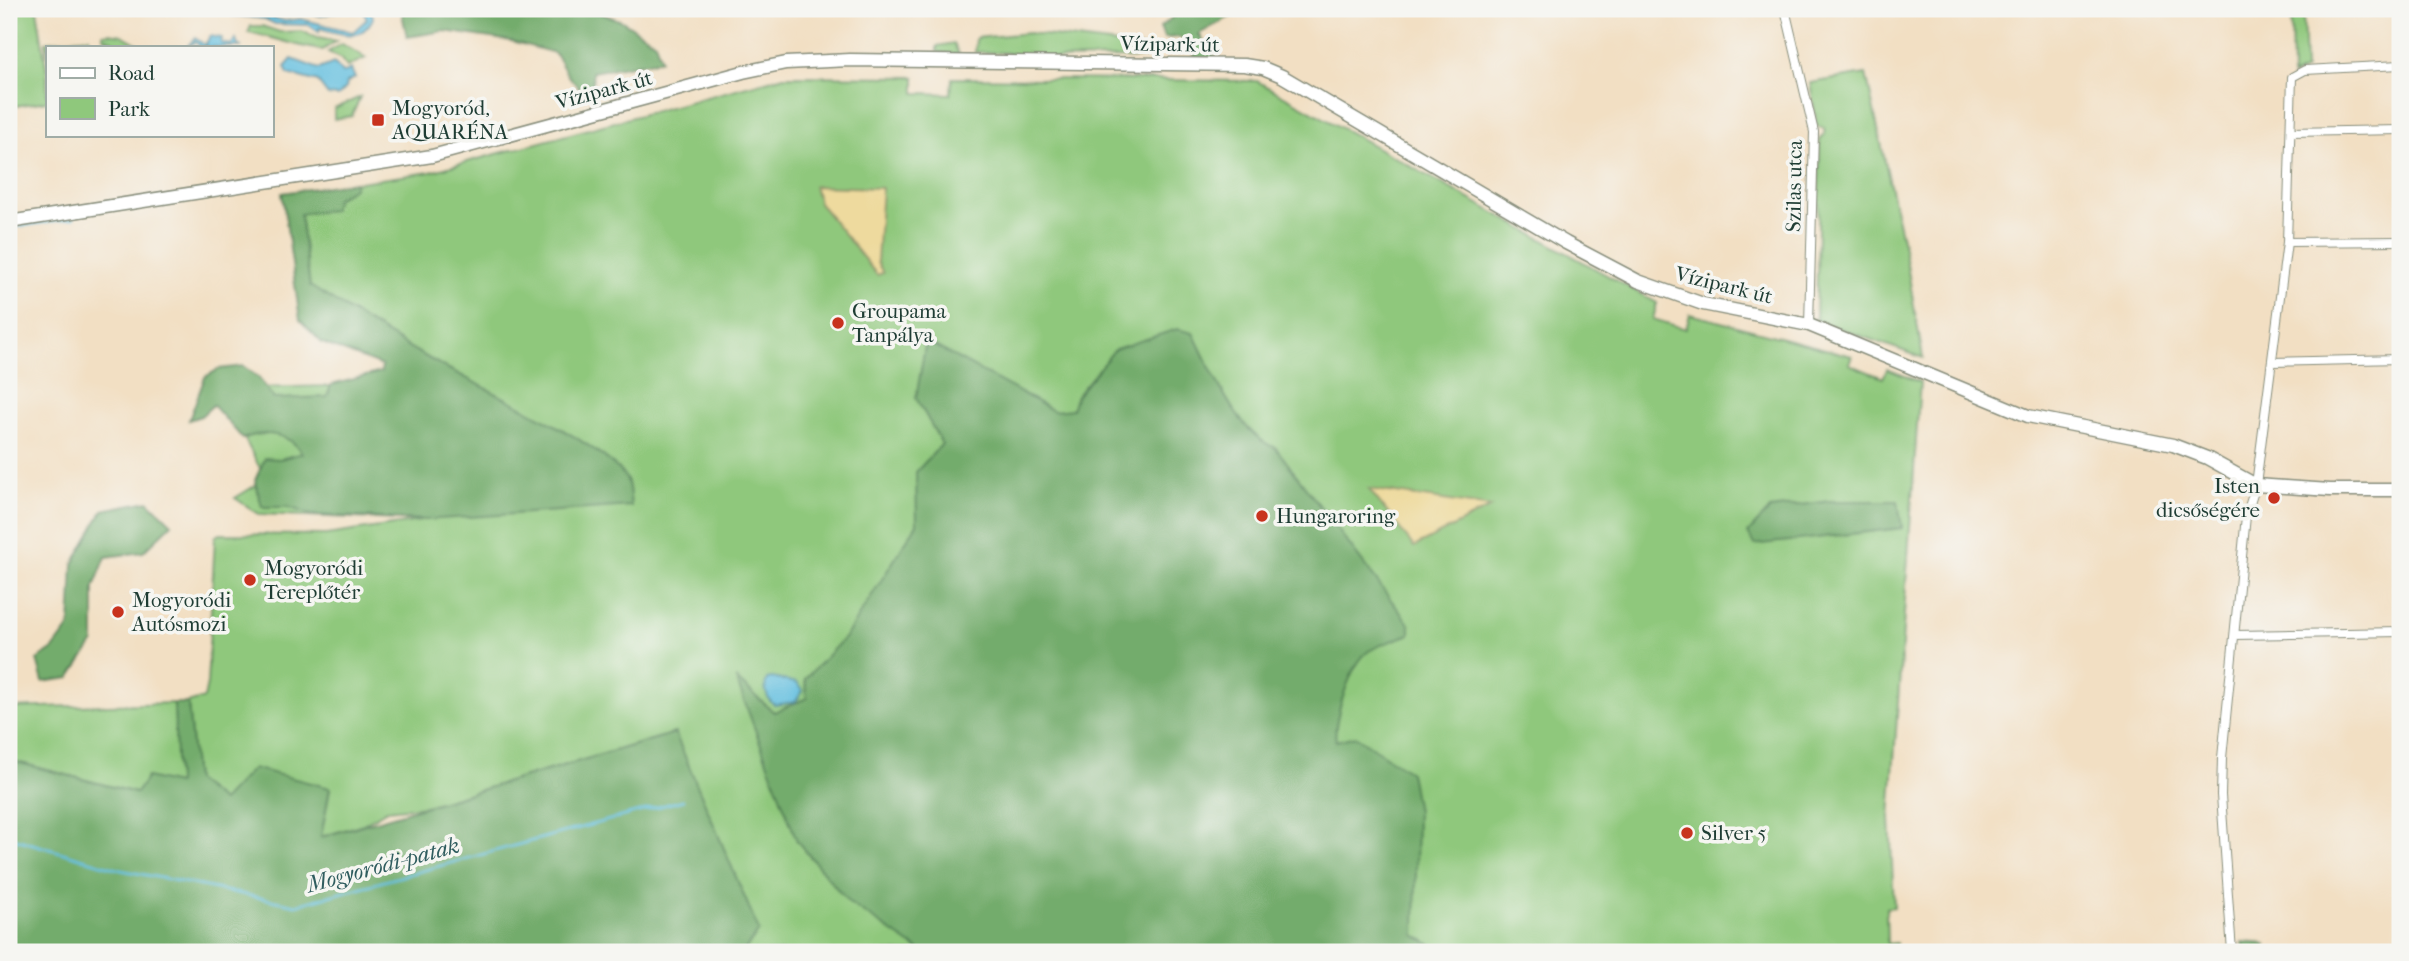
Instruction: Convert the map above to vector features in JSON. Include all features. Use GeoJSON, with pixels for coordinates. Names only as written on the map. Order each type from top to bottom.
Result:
{"type":"FeatureCollection","features":[{"type":"Feature","properties":{"kind":"street","name":"Szilas utca"},"geometry":{"type":"LineString","coordinates":[[1785,9],[1814,132],[1809,325]]}},
{"type":"Feature","properties":{"kind":"street","name":"Vízipark út"},"geometry":{"type":"LineString","coordinates":[[9,222],[432,156],[786,63],[850,60],[1232,64],[1263,68],[1282,76],[1566,243],[1639,281],[1703,304],[1809,325],[2028,416],[2173,445],[2207,458],[2256,485]]}},
{"type":"Feature","properties":{"kind":"street"},"geometry":{"type":"LineString","coordinates":[[2232,952],[2221,758],[2246,516],[2256,485],[2287,242],[2292,77],[2305,70],[2400,65]]}},
{"type":"Feature","properties":{"kind":"street"},"geometry":{"type":"LineString","coordinates":[[2291,132],[2400,130]]}},
{"type":"Feature","properties":{"kind":"street"},"geometry":{"type":"LineString","coordinates":[[2287,242],[2400,241]]}},
{"type":"Feature","properties":{"kind":"street"},"geometry":{"type":"LineString","coordinates":[[2272,362],[2400,359]]}},
{"type":"Feature","properties":{"kind":"street"},"geometry":{"type":"LineString","coordinates":[[2256,485],[2330,490],[2400,490]]}},
{"type":"Feature","properties":{"kind":"street"},"geometry":{"type":"LineString","coordinates":[[2235,635],[2400,632]]}},
{"type":"Feature","properties":{"kind":"green space"},"geometry":{"type":"Polygon","coordinates":[[[9,9],[37,9],[46,66],[46,101],[9,107],[9,9]]]}},
{"type":"Feature","properties":{"kind":"green space"},"geometry":{"type":"Polygon","coordinates":[[[401,9],[496,9],[535,20],[591,10],[622,21],[655,42],[661,60],[592,72],[593,84],[583,92],[568,76],[555,53],[511,41],[444,31],[407,37],[401,9]]]}},
{"type":"Feature","properties":{"kind":"green space"},"geometry":{"type":"Polygon","coordinates":[[[1183,9],[1244,9],[1199,34],[1220,64],[1196,64],[1193,49],[1179,37],[1164,38],[1160,27],[1183,9]]]}},
{"type":"Feature","properties":{"kind":"green space"},"geometry":{"type":"Polygon","coordinates":[[[2291,9],[2303,9],[2305,70],[2292,77],[2291,9]]]}},
{"type":"Feature","properties":{"kind":"green space"},"geometry":{"type":"Polygon","coordinates":[[[251,26],[262,26],[280,32],[302,31],[317,38],[336,41],[323,50],[313,49],[248,33],[251,26]]]}},
{"type":"Feature","properties":{"kind":"green space"},"geometry":{"type":"Polygon","coordinates":[[[1029,33],[1148,48],[1149,58],[1014,59],[1008,53],[975,52],[976,38],[1029,33]]]}},
{"type":"Feature","properties":{"kind":"green space"},"geometry":{"type":"Polygon","coordinates":[[[103,34],[122,35],[141,46],[116,46],[113,41],[103,37],[103,34]]]}},
{"type":"Feature","properties":{"kind":"green space"},"geometry":{"type":"Polygon","coordinates":[[[89,37],[92,46],[46,46],[46,42],[89,37]]]}},
{"type":"Feature","properties":{"kind":"green space"},"geometry":{"type":"Polygon","coordinates":[[[954,43],[959,55],[937,52],[937,46],[954,43]]]}},
{"type":"Feature","properties":{"kind":"green space"},"geometry":{"type":"Polygon","coordinates":[[[342,44],[366,58],[347,67],[340,58],[328,52],[342,44]]]}},
{"type":"Feature","properties":{"kind":"green space"},"geometry":{"type":"Polygon","coordinates":[[[1866,74],[1905,253],[1923,358],[1816,320],[1820,140],[1825,134],[1824,128],[1817,126],[1810,83],[1866,74]]]}},
{"type":"Feature","properties":{"kind":"green space","name":"Hungaroring"},"geometry":{"type":"Polygon","coordinates":[[[784,76],[915,77],[915,93],[951,94],[952,78],[1257,81],[1657,303],[1653,319],[1686,329],[1690,314],[1852,356],[1849,364],[1883,378],[1887,369],[1920,382],[1890,818],[1894,907],[1886,908],[1887,944],[1896,943],[1896,952],[743,952],[675,733],[426,806],[387,810],[363,824],[321,837],[330,788],[222,801],[195,780],[188,703],[204,698],[207,684],[215,537],[219,534],[326,535],[420,521],[259,514],[235,498],[256,485],[261,470],[218,389],[405,384],[419,374],[306,316],[282,193],[430,172],[784,76]]]}},
{"type":"Feature","properties":{"kind":"green space"},"geometry":{"type":"Polygon","coordinates":[[[360,97],[352,116],[334,119],[334,109],[360,97]]]}},
{"type":"Feature","properties":{"kind":"green space"},"geometry":{"type":"Polygon","coordinates":[[[355,182],[354,188],[336,199],[333,210],[300,214],[310,286],[413,350],[535,414],[594,449],[627,480],[631,506],[425,520],[311,515],[288,507],[262,507],[255,480],[265,458],[280,459],[302,453],[297,446],[276,435],[243,439],[213,405],[201,416],[189,420],[205,377],[219,369],[243,366],[259,378],[274,399],[327,397],[331,385],[381,372],[382,366],[322,343],[300,320],[282,193],[355,182]]]}},
{"type":"Feature","properties":{"kind":"green space"},"geometry":{"type":"Polygon","coordinates":[[[1177,329],[1193,333],[1237,415],[1262,441],[1276,448],[1410,625],[1410,634],[1369,651],[1362,657],[1344,693],[1337,720],[1336,741],[1355,736],[1410,772],[1417,811],[1415,935],[1443,952],[922,952],[849,903],[797,841],[736,679],[774,712],[807,698],[805,679],[846,636],[917,524],[916,472],[942,444],[916,398],[926,341],[1054,411],[1072,409],[1077,395],[1115,349],[1177,329]]]}},
{"type":"Feature","properties":{"kind":"green space"},"geometry":{"type":"Polygon","coordinates":[[[148,501],[172,524],[143,552],[106,557],[94,587],[94,642],[70,678],[43,682],[37,660],[53,649],[70,626],[73,564],[103,510],[148,501]]]}},
{"type":"Feature","properties":{"kind":"green space"},"geometry":{"type":"Polygon","coordinates":[[[1830,501],[1898,501],[1902,528],[1754,545],[1748,533],[1770,509],[1830,501]]]}},
{"type":"Feature","properties":{"kind":"green space"},"geometry":{"type":"Polygon","coordinates":[[[174,703],[178,784],[136,793],[9,760],[9,708],[174,703]]]}},
{"type":"Feature","properties":{"kind":"green space"},"geometry":{"type":"Polygon","coordinates":[[[174,703],[188,703],[195,780],[222,801],[253,768],[330,788],[321,837],[675,733],[759,931],[743,952],[9,952],[9,760],[136,793],[147,777],[177,784],[174,703]]]}},
{"type":"Feature","properties":{"kind":"green space"},"geometry":{"type":"Polygon","coordinates":[[[2243,942],[2266,944],[2267,952],[2244,952],[2243,942]]]}},
{"type":"Feature","properties":{"kind":"sand"},"geometry":{"type":"Polygon","coordinates":[[[814,186],[882,188],[877,262],[883,273],[877,275],[819,203],[814,186]]]}},
{"type":"Feature","properties":{"kind":"sand"},"geometry":{"type":"Polygon","coordinates":[[[1369,489],[1491,507],[1414,547],[1369,489]]]}},
{"type":"Feature","properties":{"kind":"water"},"geometry":{"type":"Polygon","coordinates":[[[222,9],[239,9],[285,21],[301,19],[353,32],[367,19],[363,9],[371,9],[373,18],[363,31],[350,35],[319,28],[319,32],[309,25],[275,24],[265,19],[233,15],[222,9]]]}},
{"type":"Feature","properties":{"kind":"water"},"geometry":{"type":"Polygon","coordinates":[[[295,9],[343,9],[321,16],[295,9]]]}},
{"type":"Feature","properties":{"kind":"water"},"geometry":{"type":"Polygon","coordinates":[[[210,36],[222,38],[221,43],[231,45],[236,39],[238,46],[199,46],[196,42],[188,46],[195,38],[205,45],[210,36]]]}},
{"type":"Feature","properties":{"kind":"water"},"geometry":{"type":"Polygon","coordinates":[[[292,59],[319,69],[334,63],[343,73],[351,69],[355,78],[347,82],[346,88],[338,96],[328,95],[318,82],[288,74],[285,67],[292,59]]]}},
{"type":"Feature","properties":{"kind":"water"},"geometry":{"type":"Polygon","coordinates":[[[767,679],[797,683],[803,691],[795,702],[775,705],[766,690],[767,679]]]}},
{"type":"Feature","properties":{"kind":"waterway"},"geometry":{"type":"LineString","coordinates":[[9,228],[74,218]]}},
{"type":"Feature","properties":{"kind":"waterway","name":"Mogyoródi-patak"},"geometry":{"type":"LineString","coordinates":[[9,837],[121,870],[296,905],[683,800]]}},
{"type":"Feature","properties":{"kind":"place","name":"Mogyoród, AQUARÉNA"},"geometry":{"type":"Point","coordinates":[378,120]}},
{"type":"Feature","properties":{"kind":"place","name":"Groupama Tanpálya"},"geometry":{"type":"Point","coordinates":[838,323]}},
{"type":"Feature","properties":{"kind":"place","name":"Isten dicsőségére"},"geometry":{"type":"Point","coordinates":[2274,498]}},
{"type":"Feature","properties":{"kind":"place","name":"Hungaroring"},"geometry":{"type":"Point","coordinates":[1262,516]}},
{"type":"Feature","properties":{"kind":"place","name":"Mogyoródi Tereplőtér"},"geometry":{"type":"Point","coordinates":[250,580]}},
{"type":"Feature","properties":{"kind":"place","name":"Mogyoródi Autósmozi"},"geometry":{"type":"Point","coordinates":[118,612]}},
{"type":"Feature","properties":{"kind":"place","name":"Silver 5"},"geometry":{"type":"Point","coordinates":[1687,833]}}]}
